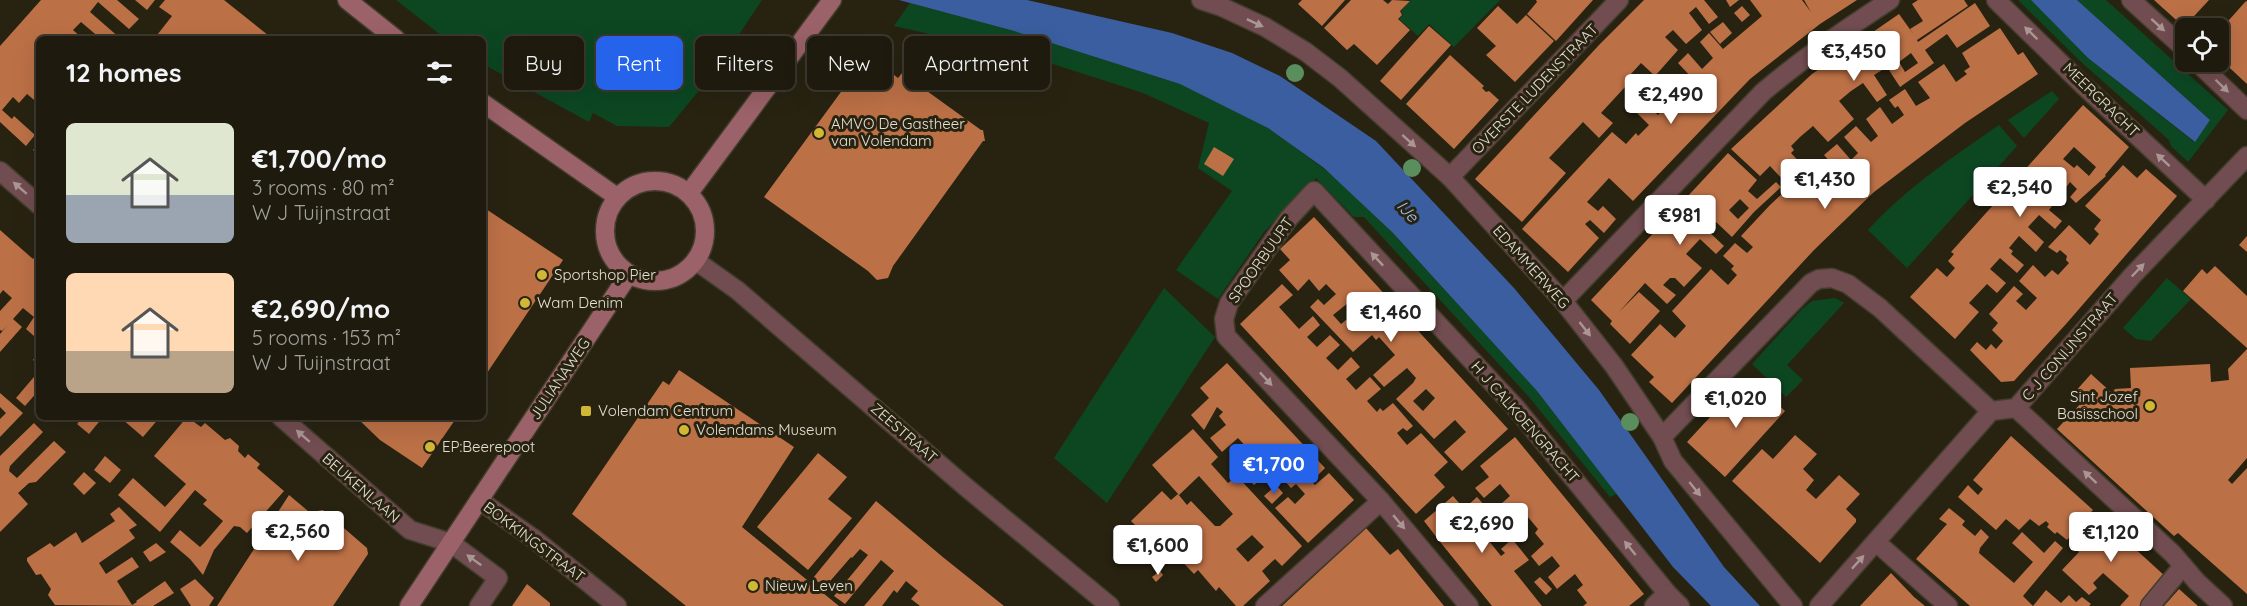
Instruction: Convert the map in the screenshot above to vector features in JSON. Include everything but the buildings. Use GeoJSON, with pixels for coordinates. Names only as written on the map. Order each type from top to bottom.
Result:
{"type":"FeatureCollection","features":[{"type":"Feature","properties":{"kind":"main road"},"geometry":{"type":"LineString","coordinates":[[346,0],[392,36]]}},
{"type":"Feature","properties":{"kind":"main road"},"geometry":{"type":"LineString","coordinates":[[689,193],[832,0]]}},
{"type":"Feature","properties":{"kind":"main road"},"geometry":{"type":"LineString","coordinates":[[486,105],[617,197]]}},
{"type":"Feature","properties":{"kind":"main road"},"geometry":{"type":"LineString","coordinates":[[652,180],[672,183],[689,193],[701,208],[706,226],[704,245],[696,261],[682,274],[665,281],[646,281],[629,274],[613,259],[604,239],[606,216],[617,197],[633,185],[652,180]]}},
{"type":"Feature","properties":{"kind":"main road","name":"JULIANAWEG"},"geometry":{"type":"LineString","coordinates":[[409,606],[629,274]]}},
{"type":"Feature","properties":{"kind":"street","name":"EDAMMERWEG"},"geometry":{"type":"LineString","coordinates":[[1201,0],[1264,27],[1306,52],[1340,78],[1450,177],[1563,301],[1614,366],[1662,437],[1679,469],[1793,606]]}},
{"type":"Feature","properties":{"kind":"street","name":"OVERSTE LUDENSTRAAT"},"geometry":{"type":"LineString","coordinates":[[1450,177],[1619,0]]}},
{"type":"Feature","properties":{"kind":"street"},"geometry":{"type":"LineString","coordinates":[[1563,301],[1763,92],[1830,38],[1890,0]]}},
{"type":"Feature","properties":{"kind":"street","name":"MEERGRACHT"},"geometry":{"type":"LineString","coordinates":[[1996,0],[2206,200]]}},
{"type":"Feature","properties":{"kind":"street"},"geometry":{"type":"LineString","coordinates":[[2131,0],[2175,40]]}},
{"type":"Feature","properties":{"kind":"street"},"geometry":{"type":"LineString","coordinates":[[2207,72],[2247,110]]}},
{"type":"Feature","properties":{"kind":"street","name":"C J CONIJNSTRAAT"},"geometry":{"type":"LineString","coordinates":[[1990,411],[2016,408],[2132,276],[2247,156]]}},
{"type":"Feature","properties":{"kind":"street"},"geometry":{"type":"LineString","coordinates":[[0,171],[36,202]]}},
{"type":"Feature","properties":{"kind":"street","name":"SPOORBUURT"},"geometry":{"type":"LineString","coordinates":[[1314,191],[1289,218],[1229,303],[1224,320],[1226,336],[1381,501]]}},
{"type":"Feature","properties":{"kind":"street","name":"H J CALKOENGRACHT"},"geometry":{"type":"LineString","coordinates":[[1314,191],[1516,408],[1661,599],[1680,606]]}},
{"type":"Feature","properties":{"kind":"street","name":"ZEESTRAAT"},"geometry":{"type":"LineString","coordinates":[[696,261],[736,290],[1110,606]]}},
{"type":"Feature","properties":{"kind":"street"},"geometry":{"type":"LineString","coordinates":[[1662,437],[1811,283],[1819,279],[1833,278],[1848,284],[1880,308],[1990,411],[1819,606]]}},
{"type":"Feature","properties":{"kind":"street"},"geometry":{"type":"LineString","coordinates":[[2016,408],[2173,554],[2197,582],[2223,606]]}},
{"type":"Feature","properties":{"kind":"street","name":"BEUKENLAAN"},"geometry":{"type":"LineString","coordinates":[[284,420],[410,530],[451,543]]}},
{"type":"Feature","properties":{"kind":"street","name":"BOKKINGSTRAAT"},"geometry":{"type":"LineString","coordinates":[[479,501],[533,538],[617,606]]}},
{"type":"Feature","properties":{"kind":"street"},"geometry":{"type":"LineString","coordinates":[[1265,606],[1381,501],[1469,606]]}},
{"type":"Feature","properties":{"kind":"street"},"geometry":{"type":"LineString","coordinates":[[1876,542],[1948,606]]}},
{"type":"Feature","properties":{"kind":"street"},"geometry":{"type":"LineString","coordinates":[[451,543],[498,578],[479,606]]}},
{"type":"Feature","properties":{"kind":"street"},"geometry":{"type":"LineString","coordinates":[[2150,606],[2183,566]]}},
{"type":"Feature","properties":{"kind":"green space"},"geometry":{"type":"Polygon","coordinates":[[[396,0],[762,0],[738,36],[695,36],[695,90],[700,90],[669,127],[617,126],[593,113],[589,122],[531,90],[584,90],[584,36],[504,36],[504,75],[486,66],[486,36],[442,36],[396,0]]]}},
{"type":"Feature","properties":{"kind":"green space"},"geometry":{"type":"Polygon","coordinates":[[[1411,0],[1500,0],[1454,47],[1429,24],[1418,36],[1399,19],[1403,15],[1401,11],[1411,0]]]}},
{"type":"Feature","properties":{"kind":"green space"},"geometry":{"type":"Polygon","coordinates":[[[2018,0],[2031,0],[2088,58],[2194,142],[2210,120],[2077,0],[2106,0],[2175,62],[2175,72],[2186,72],[2228,110],[2188,162],[2171,146],[2169,140],[2080,61],[2018,0]]]}},
{"type":"Feature","properties":{"kind":"green space"},"geometry":{"type":"Polygon","coordinates":[[[910,3],[1030,36],[938,36],[894,26],[910,3]]]}},
{"type":"Feature","properties":{"kind":"green space"},"geometry":{"type":"Polygon","coordinates":[[[1050,42],[1180,84],[1239,112],[1268,128],[1339,180],[1393,233],[1537,391],[1617,494],[1610,497],[1529,397],[1364,217],[1354,217],[1316,178],[1264,232],[1218,299],[1176,270],[1232,191],[1198,168],[1209,123],[1143,93],[1050,63],[1050,42]]]}},
{"type":"Feature","properties":{"kind":"green space"},"geometry":{"type":"Polygon","coordinates":[[[2052,91],[2059,99],[2024,138],[2008,120],[2052,91]]]}},
{"type":"Feature","properties":{"kind":"green space"},"geometry":{"type":"Polygon","coordinates":[[[1999,125],[2017,146],[1907,268],[1868,230],[1914,187],[1999,125]]]}},
{"type":"Feature","properties":{"kind":"green space"},"geometry":{"type":"Polygon","coordinates":[[[2167,278],[2191,299],[2151,341],[2136,339],[2123,328],[2167,278]]]}},
{"type":"Feature","properties":{"kind":"green space"},"geometry":{"type":"Polygon","coordinates":[[[1164,288],[1215,337],[1107,503],[1054,458],[1164,288]]]}},
{"type":"Feature","properties":{"kind":"green space"},"geometry":{"type":"Polygon","coordinates":[[[1835,298],[1844,303],[1787,365],[1803,380],[1786,397],[1752,364],[1812,301],[1835,298]]]}},
{"type":"Feature","properties":{"kind":"water","name":"IJe"},"geometry":{"type":"Polygon","coordinates":[[[899,0],[1027,0],[1172,33],[1232,53],[1280,76],[1376,141],[1514,288],[1599,390],[1724,567],[1760,606],[1711,606],[1673,567],[1537,391],[1393,233],[1324,168],[1268,128],[1180,84],[1050,42],[1050,36],[1030,36],[899,0]]]}},
{"type":"Feature","properties":{"kind":"water"},"geometry":{"type":"Polygon","coordinates":[[[2031,0],[2077,0],[2210,120],[2195,142],[2088,58],[2031,0]]]}},
{"type":"Feature","properties":{"kind":"place","name":"AMVO De Gastheer van Volendam"},"geometry":{"type":"Point","coordinates":[819,133]}},
{"type":"Feature","properties":{"kind":"place","name":"Sportshop Pier"},"geometry":{"type":"Point","coordinates":[542,275]}},
{"type":"Feature","properties":{"kind":"place","name":"Wam Denim"},"geometry":{"type":"Point","coordinates":[525,303]}},
{"type":"Feature","properties":{"kind":"place","name":"Sint Jozef Basisschool"},"geometry":{"type":"Point","coordinates":[2150,406]}},
{"type":"Feature","properties":{"kind":"place","name":"Volendam Centrum"},"geometry":{"type":"Point","coordinates":[586,411]}},
{"type":"Feature","properties":{"kind":"place","name":"Volendams Museum"},"geometry":{"type":"Point","coordinates":[684,430]}},
{"type":"Feature","properties":{"kind":"place","name":"EP:Beerepoot"},"geometry":{"type":"Point","coordinates":[430,447]}},
{"type":"Feature","properties":{"kind":"place","name":"Nieuw Leven"},"geometry":{"type":"Point","coordinates":[753,586]}}]}
